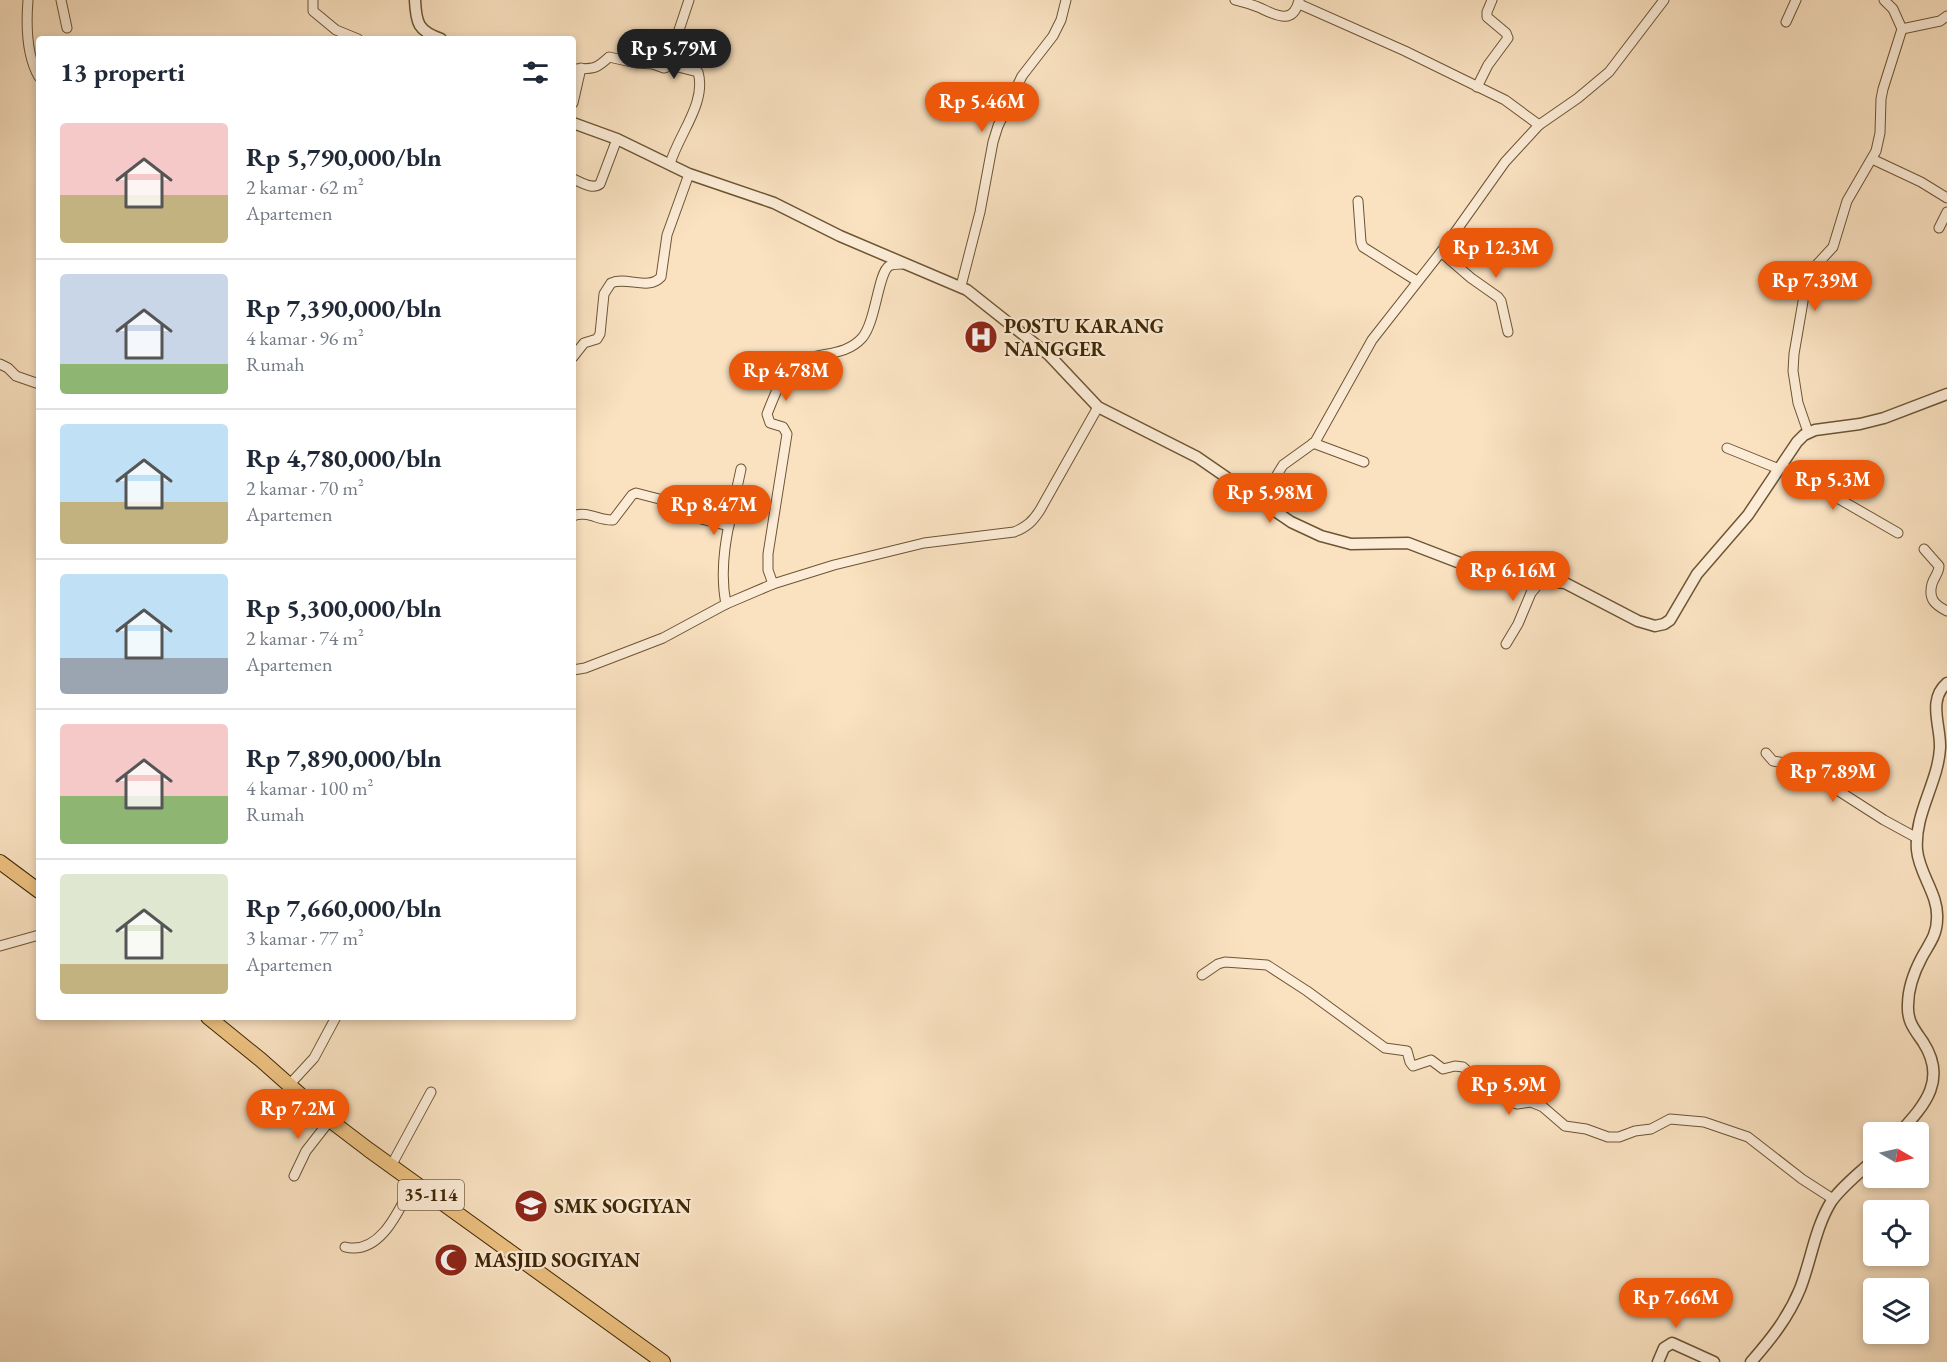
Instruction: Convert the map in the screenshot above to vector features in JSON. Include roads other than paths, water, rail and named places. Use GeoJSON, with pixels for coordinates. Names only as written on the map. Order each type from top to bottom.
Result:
{"type":"FeatureCollection","features":[{"type":"Feature","properties":{"kind":"main road"},"geometry":{"type":"LineString","coordinates":[[0,862],[36,889]]}},
{"type":"Feature","properties":{"kind":"main road","name":"35-114"},"geometry":{"type":"LineString","coordinates":[[212,1020],[323,1114],[413,1183],[663,1362]]}},
{"type":"Feature","properties":{"kind":"street"},"geometry":{"type":"LineString","coordinates":[[28,0],[27,32],[36,69]]}},
{"type":"Feature","properties":{"kind":"street"},"geometry":{"type":"LineString","coordinates":[[61,0],[67,28]]}},
{"type":"Feature","properties":{"kind":"street"},"geometry":{"type":"LineString","coordinates":[[313,0],[313,11],[323,21],[351,36]]}},
{"type":"Feature","properties":{"kind":"street"},"geometry":{"type":"LineString","coordinates":[[415,0],[419,26],[433,36]]}},
{"type":"Feature","properties":{"kind":"street"},"geometry":{"type":"LineString","coordinates":[[674,65],[672,54],[689,0]]}},
{"type":"Feature","properties":{"kind":"street"},"geometry":{"type":"LineString","coordinates":[[961,286],[980,212],[998,126],[1022,76],[1053,36],[1061,20],[1066,0]]}},
{"type":"Feature","properties":{"kind":"street"},"geometry":{"type":"LineString","coordinates":[[1235,0],[1283,17],[1292,13],[1299,2],[1505,100],[1539,125]]}},
{"type":"Feature","properties":{"kind":"street"},"geometry":{"type":"LineString","coordinates":[[1477,87],[1488,65],[1508,38],[1506,33],[1487,17],[1492,0]]}},
{"type":"Feature","properties":{"kind":"street"},"geometry":{"type":"LineString","coordinates":[[1261,501],[1283,465],[1313,443],[1320,435],[1372,340],[1441,252],[1505,162],[1539,125],[1578,98],[1609,72],[1664,0]]}},
{"type":"Feature","properties":{"kind":"street"},"geometry":{"type":"LineString","coordinates":[[1786,22],[1796,0]]}},
{"type":"Feature","properties":{"kind":"street"},"geometry":{"type":"LineString","coordinates":[[1808,432],[1798,403],[1793,371],[1807,278],[1833,247],[1847,201],[1876,151],[1880,133],[1883,89],[1902,29],[1893,9],[1884,0]]}},
{"type":"Feature","properties":{"kind":"street"},"geometry":{"type":"LineString","coordinates":[[1902,29],[1941,21],[1947,16]]}},
{"type":"Feature","properties":{"kind":"street"},"geometry":{"type":"LineString","coordinates":[[577,69],[599,67],[609,57],[664,68],[674,65],[698,72],[699,86],[696,104],[674,150],[670,164]]}},
{"type":"Feature","properties":{"kind":"street"},"geometry":{"type":"LineString","coordinates":[[576,124],[616,139],[689,174],[774,203],[903,264],[961,286],[1049,355],[1098,407],[1197,457],[1291,522],[1321,536],[1351,544],[1408,543],[1494,576],[1556,581],[1574,586],[1638,621],[1655,626],[1670,620],[1697,574],[1748,515],[1797,442],[1808,432],[1884,418],[1947,394]]}},
{"type":"Feature","properties":{"kind":"street"},"geometry":{"type":"LineString","coordinates":[[576,179],[592,187],[600,184],[616,139]]}},
{"type":"Feature","properties":{"kind":"street"},"geometry":{"type":"LineString","coordinates":[[1872,159],[1921,182],[1947,198]]}},
{"type":"Feature","properties":{"kind":"street"},"geometry":{"type":"LineString","coordinates":[[576,353],[584,343],[597,339],[600,334],[604,294],[610,283],[623,280],[649,284],[658,281],[661,277],[667,235],[689,174]]}},
{"type":"Feature","properties":{"kind":"street"},"geometry":{"type":"LineString","coordinates":[[1358,201],[1363,247],[1417,281]]}},
{"type":"Feature","properties":{"kind":"street"},"geometry":{"type":"LineString","coordinates":[[1939,228],[1947,212]]}},
{"type":"Feature","properties":{"kind":"street"},"geometry":{"type":"LineString","coordinates":[[1441,252],[1456,267],[1498,297],[1508,332]]}},
{"type":"Feature","properties":{"kind":"street"},"geometry":{"type":"LineString","coordinates":[[773,584],[768,570],[768,554],[787,434],[783,427],[770,423],[766,414],[782,379],[794,366],[812,358],[848,349],[860,340],[871,324],[883,273],[891,265],[903,264]]}},
{"type":"Feature","properties":{"kind":"street"},"geometry":{"type":"LineString","coordinates":[[0,364],[16,376],[36,383]]}},
{"type":"Feature","properties":{"kind":"street"},"geometry":{"type":"LineString","coordinates":[[576,669],[606,661],[663,638],[726,604],[773,584],[834,565],[924,543],[1023,529],[1030,524],[1040,510],[1098,407]]}},
{"type":"Feature","properties":{"kind":"street"},"geometry":{"type":"LineString","coordinates":[[1313,443],[1364,462]]}},
{"type":"Feature","properties":{"kind":"street"},"geometry":{"type":"LineString","coordinates":[[1727,448],[1781,467],[1898,533]]}},
{"type":"Feature","properties":{"kind":"street"},"geometry":{"type":"LineString","coordinates":[[726,604],[722,584],[723,564],[741,469]]}},
{"type":"Feature","properties":{"kind":"street"},"geometry":{"type":"LineString","coordinates":[[576,515],[583,513],[613,520],[636,493],[667,501],[689,516],[729,526]]}},
{"type":"Feature","properties":{"kind":"street"},"geometry":{"type":"LineString","coordinates":[[1924,549],[1939,566],[1931,585],[1933,601],[1935,605],[1947,611]]}},
{"type":"Feature","properties":{"kind":"street"},"geometry":{"type":"LineString","coordinates":[[1506,644],[1518,624],[1531,593],[1542,580]]}},
{"type":"Feature","properties":{"kind":"street"},"geometry":{"type":"LineString","coordinates":[[1909,1122],[1930,1094],[1935,1065],[1932,1055],[1912,1026],[1908,1015],[1908,995],[1913,975],[1937,928],[1938,916],[1934,898],[1919,861],[1917,838],[1923,807],[1934,779],[1939,755],[1936,701],[1940,690],[1947,683]]}},
{"type":"Feature","properties":{"kind":"street"},"geometry":{"type":"LineString","coordinates":[[1766,753],[1773,761],[1803,768],[1884,820],[1917,838]]}},
{"type":"Feature","properties":{"kind":"street"},"geometry":{"type":"LineString","coordinates":[[0,946],[36,936]]}},
{"type":"Feature","properties":{"kind":"street"},"geometry":{"type":"LineString","coordinates":[[1202,975],[1225,962],[1267,965],[1385,1048],[1407,1051],[1412,1065],[1431,1060],[1443,1069],[1463,1067],[1484,1086],[1507,1101],[1517,1104],[1527,1102],[1536,1104],[1569,1126],[1613,1137],[1655,1128],[1670,1119],[1704,1122],[1742,1134],[1833,1199]]}},
{"type":"Feature","properties":{"kind":"street"},"geometry":{"type":"LineString","coordinates":[[290,1084],[314,1058],[334,1020]]}},
{"type":"Feature","properties":{"kind":"street"},"geometry":{"type":"LineString","coordinates":[[391,1166],[431,1092]]}},
{"type":"Feature","properties":{"kind":"street"},"geometry":{"type":"LineString","coordinates":[[294,1176],[306,1151],[331,1119]]}},
{"type":"Feature","properties":{"kind":"street"},"geometry":{"type":"LineString","coordinates":[[1751,1362],[1776,1333],[1792,1307],[1824,1216],[1833,1199],[1863,1170]]}},
{"type":"Feature","properties":{"kind":"street"},"geometry":{"type":"LineString","coordinates":[[345,1247],[360,1248],[376,1240],[398,1213],[413,1183]]}},
{"type":"Feature","properties":{"kind":"street"},"geometry":{"type":"LineString","coordinates":[[1658,1362],[1664,1348],[1672,1343],[1714,1362]]}},
{"type":"Feature","properties":{"kind":"place","name":"POSTU KARANG NANGGER"},"geometry":{"type":"Point","coordinates":[981,337]}},
{"type":"Feature","properties":{"kind":"place","name":"SMK SOGIYAN"},"geometry":{"type":"Point","coordinates":[531,1206]}},
{"type":"Feature","properties":{"kind":"place","name":"MASJID SOGIYAN"},"geometry":{"type":"Point","coordinates":[451,1260]}}]}
